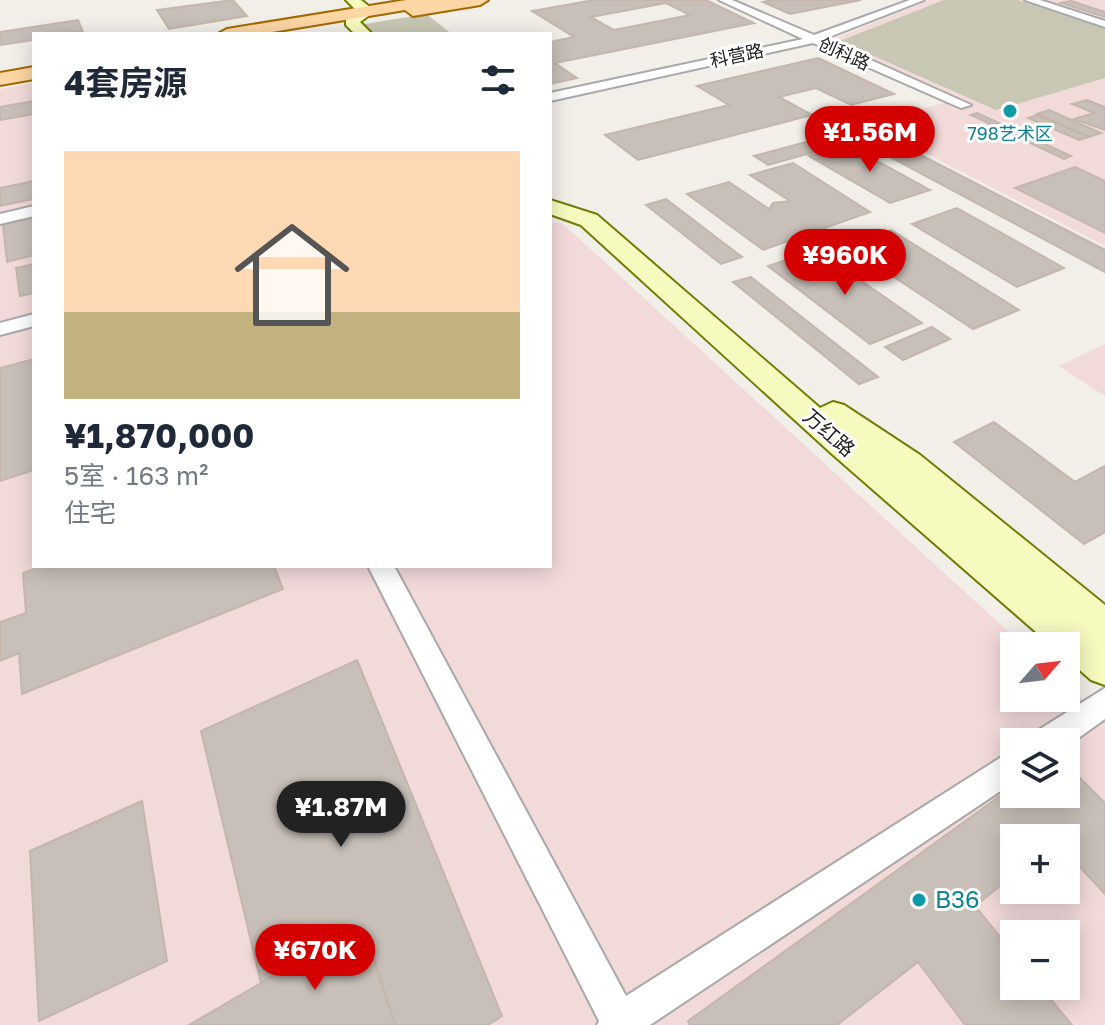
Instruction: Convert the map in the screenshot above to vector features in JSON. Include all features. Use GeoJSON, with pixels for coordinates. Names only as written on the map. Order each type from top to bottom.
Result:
{"type":"FeatureCollection","features":[{"type":"Feature","properties":{"kind":"main road"},"geometry":{"type":"LineString","coordinates":[[245,32],[353,20],[437,0]]}},
{"type":"Feature","properties":{"kind":"main road"},"geometry":{"type":"LineString","coordinates":[[285,32],[480,0]]}},
{"type":"Feature","properties":{"kind":"main road"},"geometry":{"type":"LineString","coordinates":[[0,71],[32,66]]}},
{"type":"Feature","properties":{"kind":"main road"},"geometry":{"type":"LineString","coordinates":[[0,79],[32,73]]}},
{"type":"Feature","properties":{"kind":"street"},"geometry":{"type":"LineString","coordinates":[[335,0],[353,20]]}},
{"type":"Feature","properties":{"kind":"street","name":"创科路"},"geometry":{"type":"LineString","coordinates":[[724,0],[965,105]]}},
{"type":"Feature","properties":{"kind":"street","name":"科营路"},"geometry":{"type":"LineString","coordinates":[[552,97],[812,40],[919,0]]}},
{"type":"Feature","properties":{"kind":"street"},"geometry":{"type":"LineString","coordinates":[[1030,0],[1105,24]]}},
{"type":"Feature","properties":{"kind":"street","name":"万红路"},"geometry":{"type":"LineString","coordinates":[[552,196],[597,214],[843,421],[909,463],[1105,628]]}},
{"type":"Feature","properties":{"kind":"street","name":"万红路"},"geometry":{"type":"LineString","coordinates":[[552,208],[589,220],[842,445],[1105,667]]}},
{"type":"Feature","properties":{"kind":"street"},"geometry":{"type":"LineString","coordinates":[[0,219],[32,211]]}},
{"type":"Feature","properties":{"kind":"street"},"geometry":{"type":"LineString","coordinates":[[0,329],[32,321]]}},
{"type":"Feature","properties":{"kind":"street"},"geometry":{"type":"LineString","coordinates":[[382,568],[619,1024],[1000,773]]}},
{"type":"Feature","properties":{"kind":"street"},"geometry":{"type":"LineString","coordinates":[[1068,728],[1096,708]]}},
{"type":"Feature","properties":{"kind":"shaded area","name":"798艺术区"},"geometry":{"type":"Polygon","coordinates":[[[929,0],[1105,0],[1105,246],[869,124],[961,98],[831,40],[929,0]]]}},
{"type":"Feature","properties":{"kind":"shaded area"},"geometry":{"type":"Polygon","coordinates":[[[944,0],[1018,0],[1105,29],[1105,78],[996,110],[840,41],[944,0]]]}},
{"type":"Feature","properties":{"kind":"shaded area"},"geometry":{"type":"Polygon","coordinates":[[[426,14],[449,32],[367,32],[359,25],[426,14]]]}},
{"type":"Feature","properties":{"kind":"shaded area"},"geometry":{"type":"Polygon","coordinates":[[[32,83],[32,568],[552,568],[552,223],[562,223],[1009,632],[1000,632],[1000,712],[1080,712],[1080,697],[1105,720],[1105,1025],[0,1025],[0,89],[32,83]]]}},
{"type":"Feature","properties":{"kind":"shaded area"},"geometry":{"type":"Polygon","coordinates":[[[1105,344],[1105,396],[1059,366],[1105,344]]]}},
{"type":"Feature","properties":{"kind":"building"},"geometry":{"type":"Polygon","coordinates":[[[233,0],[247,16],[169,29],[157,10],[233,0]]]}},
{"type":"Feature","properties":{"kind":"building"},"geometry":{"type":"Polygon","coordinates":[[[594,0],[706,0],[754,23],[555,63],[577,78],[552,84],[552,42],[574,37],[532,11],[594,0]],[[666,3],[591,17],[614,30],[690,15],[666,3]]]}},
{"type":"Feature","properties":{"kind":"building"},"geometry":{"type":"Polygon","coordinates":[[[861,0],[790,14],[763,2],[861,0]]]}},
{"type":"Feature","properties":{"kind":"building"},"geometry":{"type":"Polygon","coordinates":[[[1071,1],[1105,12],[1105,17],[1061,3],[1071,1]]]}},
{"type":"Feature","properties":{"kind":"building"},"geometry":{"type":"Polygon","coordinates":[[[78,20],[83,32],[32,32],[32,40],[0,45],[0,32],[78,20]]]}},
{"type":"Feature","properties":{"kind":"building"},"geometry":{"type":"Polygon","coordinates":[[[818,58],[894,94],[851,105],[816,88],[779,97],[812,115],[638,160],[605,135],[729,105],[697,86],[818,58]]]}},
{"type":"Feature","properties":{"kind":"building"},"geometry":{"type":"Polygon","coordinates":[[[1087,100],[1105,107],[1105,130],[1074,119],[1094,113],[1072,104],[1087,100]]]}},
{"type":"Feature","properties":{"kind":"building"},"geometry":{"type":"Polygon","coordinates":[[[32,101],[32,114],[0,120],[0,107],[32,101]]]}},
{"type":"Feature","properties":{"kind":"building"},"geometry":{"type":"Polygon","coordinates":[[[1049,110],[1101,133],[1089,137],[1037,114],[1049,110]]]}},
{"type":"Feature","properties":{"kind":"building"},"geometry":{"type":"Polygon","coordinates":[[[977,113],[1071,156],[1064,159],[971,115],[977,113]]]}},
{"type":"Feature","properties":{"kind":"building"},"geometry":{"type":"Polygon","coordinates":[[[1037,115],[1089,137],[1079,140],[1028,118],[1037,115]]]}},
{"type":"Feature","properties":{"kind":"building"},"geometry":{"type":"Polygon","coordinates":[[[865,125],[880,133],[840,145],[825,137],[865,125]]]}},
{"type":"Feature","properties":{"kind":"building"},"geometry":{"type":"Polygon","coordinates":[[[825,137],[840,145],[768,165],[754,156],[825,137]]]}},
{"type":"Feature","properties":{"kind":"building"},"geometry":{"type":"Polygon","coordinates":[[[888,138],[1105,250],[1105,272],[866,144],[888,138]]]}},
{"type":"Feature","properties":{"kind":"building"},"geometry":{"type":"Polygon","coordinates":[[[848,145],[930,190],[890,203],[809,156],[848,145]]]}},
{"type":"Feature","properties":{"kind":"building"},"geometry":{"type":"Polygon","coordinates":[[[793,163],[870,212],[763,250],[687,194],[729,182],[769,209],[773,203],[790,201],[750,175],[793,163]]]}},
{"type":"Feature","properties":{"kind":"building"},"geometry":{"type":"Polygon","coordinates":[[[1075,167],[1105,181],[1105,233],[1015,188],[1075,167]]]}},
{"type":"Feature","properties":{"kind":"building"},"geometry":{"type":"Polygon","coordinates":[[[32,181],[32,199],[0,206],[0,188],[32,181]]]}},
{"type":"Feature","properties":{"kind":"building"},"geometry":{"type":"Polygon","coordinates":[[[666,199],[742,257],[721,264],[646,205],[666,199]]]}},
{"type":"Feature","properties":{"kind":"building"},"geometry":{"type":"Polygon","coordinates":[[[957,208],[1064,268],[1017,287],[912,224],[957,208]]]}},
{"type":"Feature","properties":{"kind":"building"},"geometry":{"type":"Polygon","coordinates":[[[32,218],[32,256],[7,262],[3,225],[32,218]]]}},
{"type":"Feature","properties":{"kind":"building"},"geometry":{"type":"Polygon","coordinates":[[[891,230],[1019,310],[973,329],[847,246],[891,230]]]}},
{"type":"Feature","properties":{"kind":"building"},"geometry":{"type":"Polygon","coordinates":[[[817,250],[922,323],[870,344],[768,266],[817,250]]]}},
{"type":"Feature","properties":{"kind":"building"},"geometry":{"type":"Polygon","coordinates":[[[32,264],[32,293],[20,296],[16,268],[32,264]]]}},
{"type":"Feature","properties":{"kind":"building"},"geometry":{"type":"Polygon","coordinates":[[[751,277],[878,377],[859,384],[733,282],[751,277]]]}},
{"type":"Feature","properties":{"kind":"building"},"geometry":{"type":"Polygon","coordinates":[[[932,327],[950,339],[903,360],[885,347],[932,327]]]}},
{"type":"Feature","properties":{"kind":"building"},"geometry":{"type":"Polygon","coordinates":[[[32,360],[32,471],[0,481],[0,368],[32,360]]]}},
{"type":"Feature","properties":{"kind":"building"},"geometry":{"type":"Polygon","coordinates":[[[994,422],[1075,482],[1105,466],[1105,532],[1084,544],[954,442],[994,422]]]}},
{"type":"Feature","properties":{"kind":"building"},"geometry":{"type":"Polygon","coordinates":[[[37,568],[275,568],[283,589],[22,694],[19,653],[0,661],[0,622],[26,613],[23,573],[37,568]]]}},
{"type":"Feature","properties":{"kind":"building"},"geometry":{"type":"Polygon","coordinates":[[[357,660],[502,1016],[488,1025],[395,1025],[363,925],[261,983],[201,731],[357,660]]]}},
{"type":"Feature","properties":{"kind":"building","name":"B36"},"geometry":{"type":"Polygon","coordinates":[[[1080,778],[1105,803],[1105,894],[1080,867],[1080,824],[1000,824],[1000,886],[975,906],[1000,937],[1000,1000],[1051,1000],[1072,1025],[965,1025],[918,962],[837,1025],[690,1025],[688,1021],[1000,796],[1000,808],[1080,808],[1080,778]]]}},
{"type":"Feature","properties":{"kind":"building"},"geometry":{"type":"Polygon","coordinates":[[[142,801],[167,961],[39,1021],[30,851],[142,801]]]}},
{"type":"Feature","properties":{"kind":"building"},"geometry":{"type":"Polygon","coordinates":[[[363,925],[395,1025],[189,1025],[261,983],[363,925]]]}},
{"type":"Feature","properties":{"kind":"place","name":"798艺术区"},"geometry":{"type":"Point","coordinates":[1010,111]}},
{"type":"Feature","properties":{"kind":"place","name":"B36"},"geometry":{"type":"Point","coordinates":[919,900]}}]}
